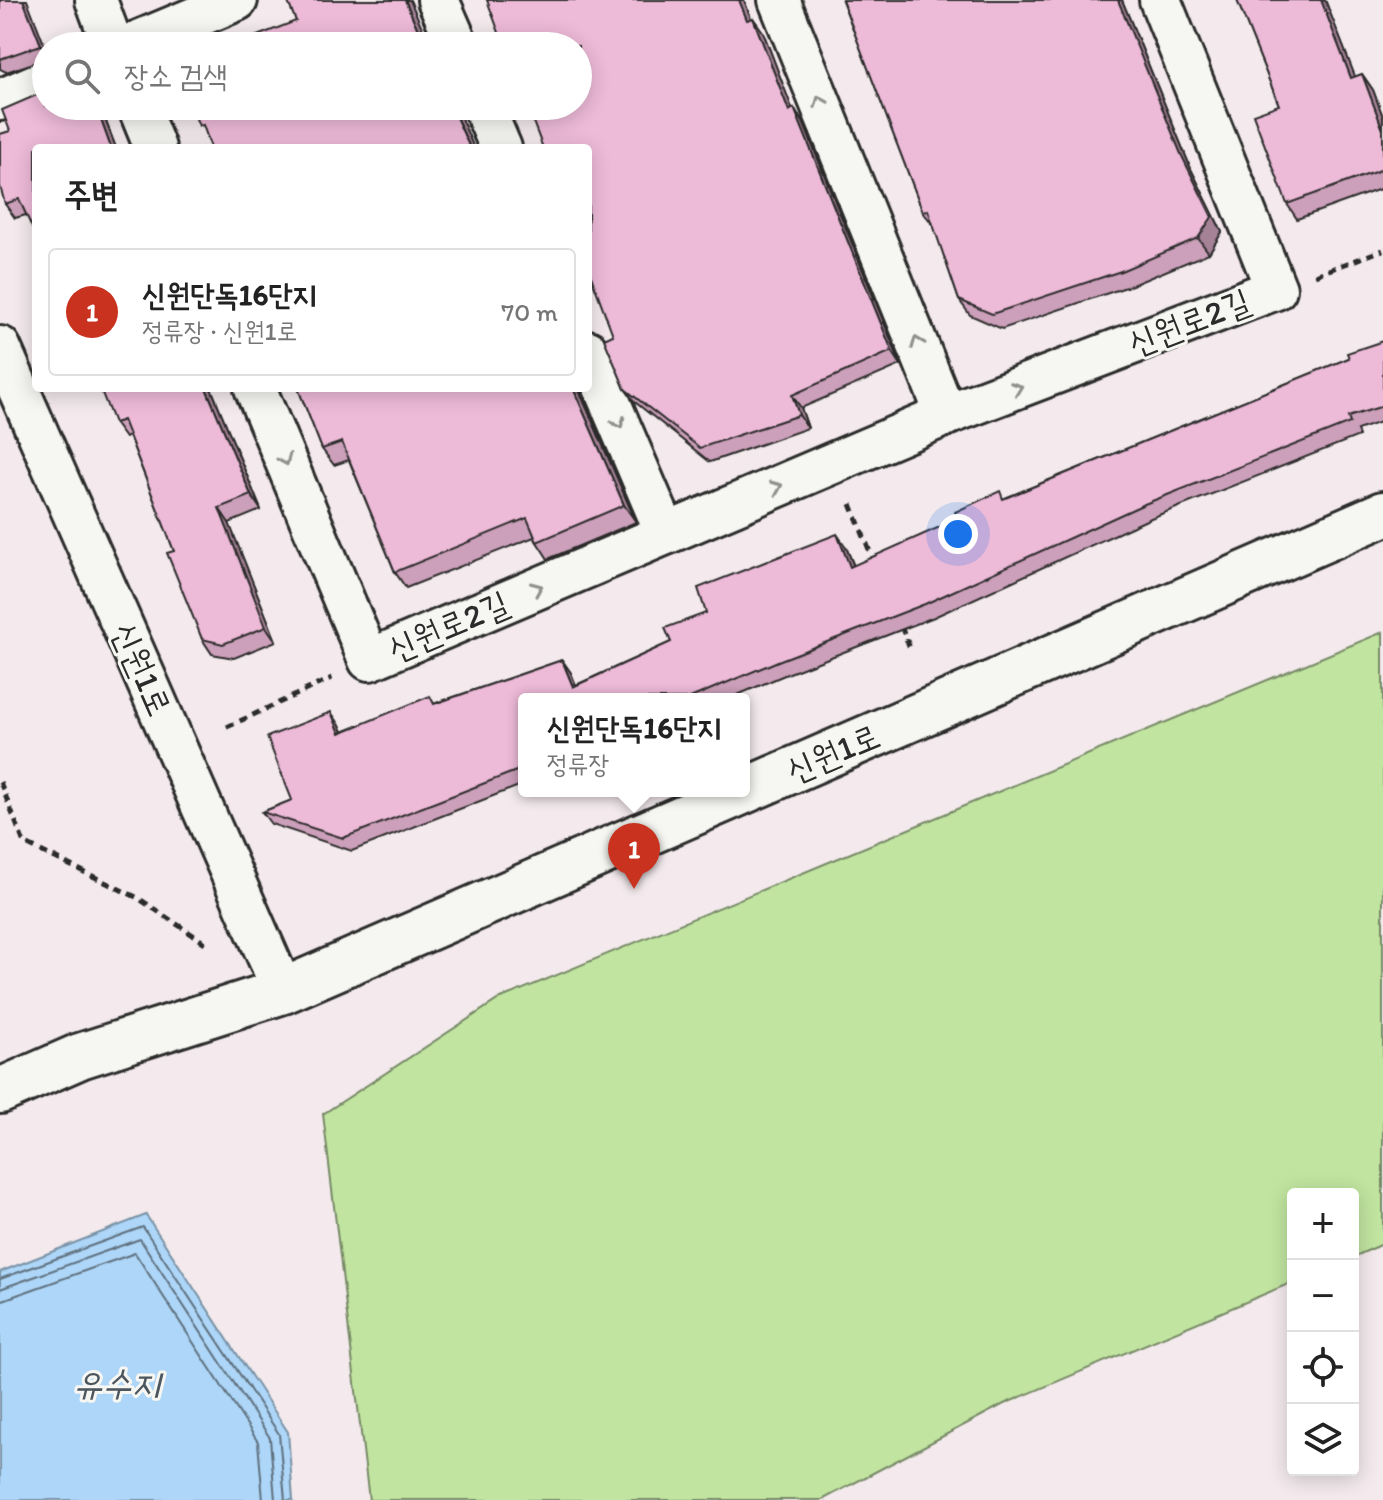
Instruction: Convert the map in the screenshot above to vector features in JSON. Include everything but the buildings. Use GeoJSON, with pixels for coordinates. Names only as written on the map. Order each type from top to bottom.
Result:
{"type":"FeatureCollection","features":[{"type":"Feature","properties":{"kind":"street"},"geometry":{"type":"LineString","coordinates":[[96,0],[108,32]]}},
{"type":"Feature","properties":{"kind":"street"},"geometry":{"type":"LineString","coordinates":[[160,32],[237,0]]}},
{"type":"Feature","properties":{"kind":"street"},"geometry":{"type":"LineString","coordinates":[[438,0],[452,32]]}},
{"type":"Feature","properties":{"kind":"street"},"geometry":{"type":"LineString","coordinates":[[779,0],[946,415]]}},
{"type":"Feature","properties":{"kind":"street","name":"신원로2길"},"geometry":{"type":"LineString","coordinates":[[257,392],[369,660],[946,415],[1276,289],[1160,0]]}},
{"type":"Feature","properties":{"kind":"street"},"geometry":{"type":"LineString","coordinates":[[0,100],[32,86]]}},
{"type":"Feature","properties":{"kind":"street"},"geometry":{"type":"LineString","coordinates":[[144,120],[153,144]]}},
{"type":"Feature","properties":{"kind":"street"},"geometry":{"type":"LineString","coordinates":[[489,120],[499,144]]}},
{"type":"Feature","properties":{"kind":"street","name":"신원1로"},"geometry":{"type":"LineString","coordinates":[[0,347],[283,991]]}},
{"type":"Feature","properties":{"kind":"street"},"geometry":{"type":"LineString","coordinates":[[592,360],[666,534]]}},
{"type":"Feature","properties":{"kind":"street","name":"신원1로"},"geometry":{"type":"LineString","coordinates":[[750,788],[1383,514]]}},
{"type":"Feature","properties":{"kind":"street","name":"신원1로"},"geometry":{"type":"LineString","coordinates":[[0,1091],[80,1056],[283,991],[730,797]]}},
{"type":"Feature","properties":{"kind":"path"},"geometry":{"type":"LineString","coordinates":[[1276,289],[1383,250]]}},
{"type":"Feature","properties":{"kind":"path"},"geometry":{"type":"LineString","coordinates":[[834,463],[880,577]]}},
{"type":"Feature","properties":{"kind":"path"},"geometry":{"type":"LineString","coordinates":[[898,620],[910,648]]}},
{"type":"Feature","properties":{"kind":"path"},"geometry":{"type":"LineString","coordinates":[[227,727],[369,660]]}},
{"type":"Feature","properties":{"kind":"path"},"geometry":{"type":"LineString","coordinates":[[0,782],[24,843],[138,898],[205,943]]}},
{"type":"Feature","properties":{"kind":"green space"},"geometry":{"type":"Polygon","coordinates":[[[1383,632],[1383,1244],[1359,1254],[1359,1188],[1287,1188],[1287,1285],[1004,1404],[822,1500],[369,1500],[323,1114],[499,999],[1383,632]]]}},
{"type":"Feature","properties":{"kind":"water","name":"유수지"},"geometry":{"type":"Polygon","coordinates":[[[146,1215],[288,1432],[293,1500],[0,1500],[0,1272],[146,1215]]]}},
{"type":"Feature","properties":{"kind":"place","name":"신원단독16단지"},"geometry":{"type":"Point","coordinates":[634,889]}}]}
